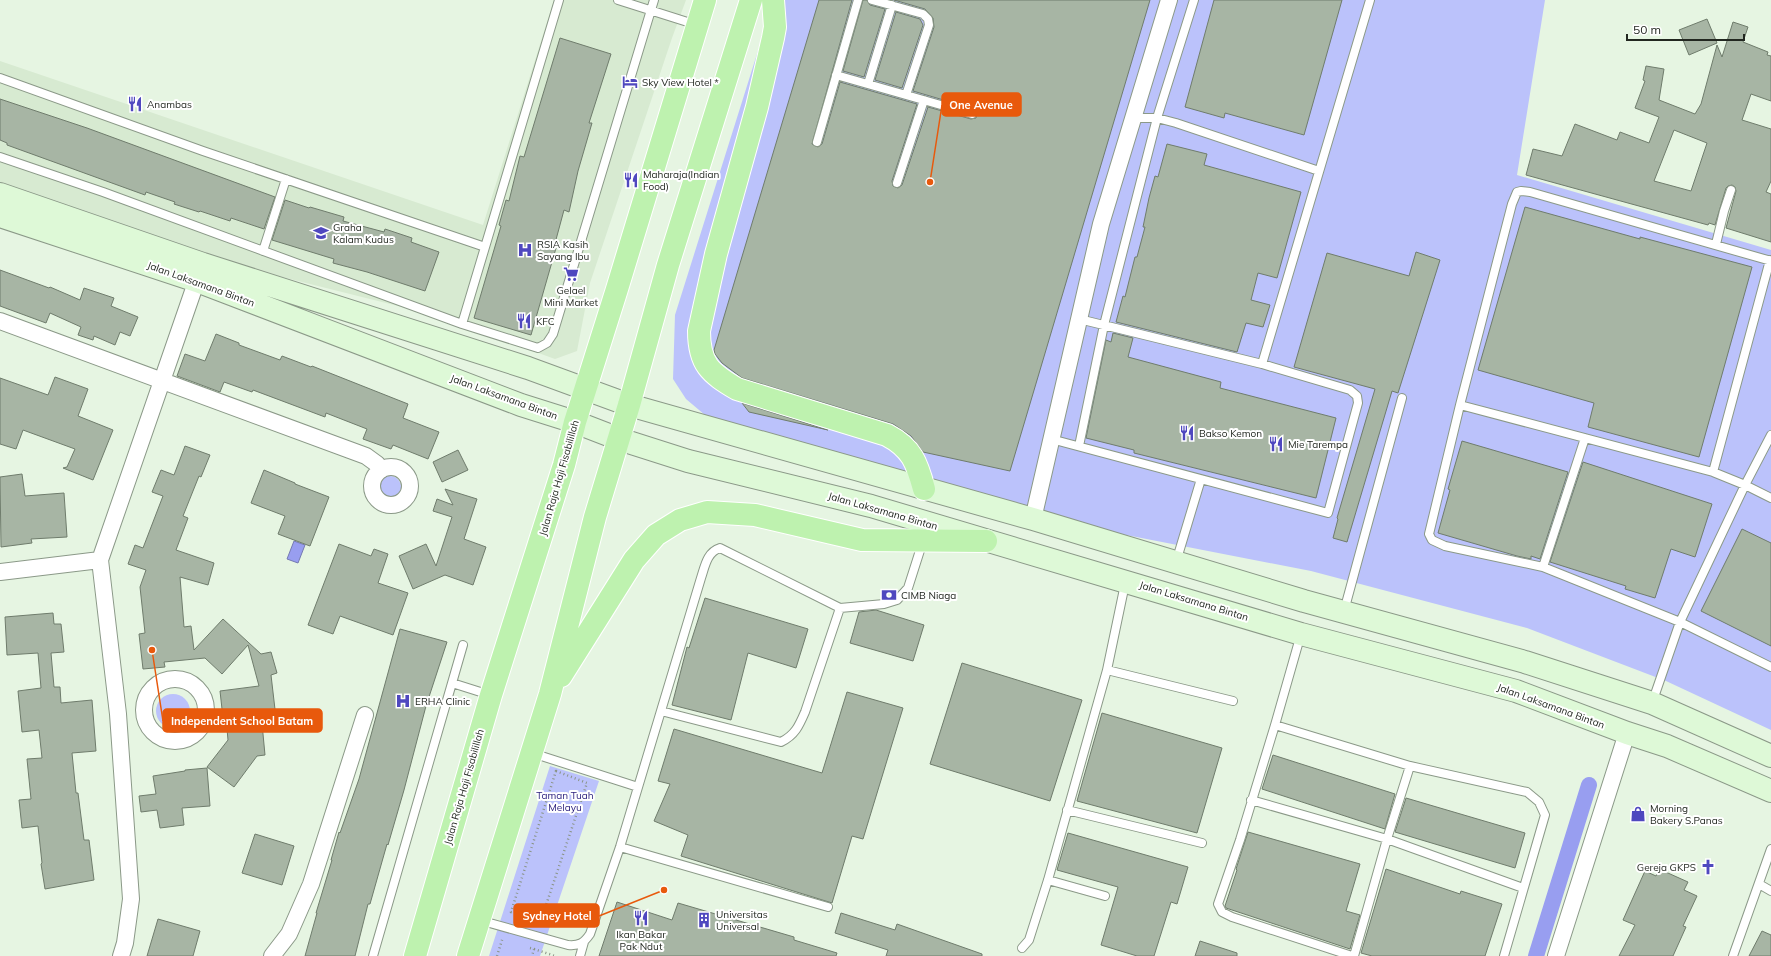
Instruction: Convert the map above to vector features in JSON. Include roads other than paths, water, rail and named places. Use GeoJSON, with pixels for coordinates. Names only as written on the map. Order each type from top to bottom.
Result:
{"type":"FeatureCollection","features":[{"type":"Feature","properties":{"kind":"main road","name":"Jalan Raja Haji Fisabilillah"},"geometry":{"type":"LineString","coordinates":[[415,956],[491,695],[564,465],[575,422],[705,0]]}},
{"type":"Feature","properties":{"kind":"main road"},"geometry":{"type":"LineString","coordinates":[[468,956],[478,920],[550,694],[595,517],[629,406],[668,265],[751,0]]}},
{"type":"Feature","properties":{"kind":"main road"},"geometry":{"type":"LineString","coordinates":[[773,0],[775,27],[773,38],[757,107],[716,254],[699,331],[699,344],[708,368],[718,378],[737,389],[887,435],[899,441],[918,464],[924,488]]}},
{"type":"Feature","properties":{"kind":"main road","name":"Jalan Laksamana Bintan"},"geometry":{"type":"LineString","coordinates":[[0,194],[200,272],[522,405],[575,422],[619,439],[688,461],[871,506],[1301,634],[1516,691],[1627,733],[1667,746],[1771,791]]}},
{"type":"Feature","properties":{"kind":"main road","name":"Jalan Laksamana Bintan"},"geometry":{"type":"LineString","coordinates":[[0,216],[200,272],[586,388],[629,406],[1033,519],[1344,612],[1525,662],[1652,703],[1771,756]]}},
{"type":"Feature","properties":{"kind":"main road"},"geometry":{"type":"LineString","coordinates":[[550,694],[634,560],[656,535],[680,520],[707,512],[755,515],[862,540],[986,541]]}},
{"type":"Feature","properties":{"kind":"main road"},"geometry":{"type":"LineString","coordinates":[[1516,691],[1525,662]]}},
{"type":"Feature","properties":{"kind":"street"},"geometry":{"type":"LineString","coordinates":[[1033,519],[1101,224],[1169,0]]}},
{"type":"Feature","properties":{"kind":"street"},"geometry":{"type":"LineString","coordinates":[[121,956],[125,943],[130,899],[118,714],[100,560],[200,272]]}},
{"type":"Feature","properties":{"kind":"street"},"geometry":{"type":"LineString","coordinates":[[0,321],[366,456],[377,464],[381,470]]}},
{"type":"Feature","properties":{"kind":"street"},"geometry":{"type":"LineString","coordinates":[[0,572],[100,560]]}},
{"type":"Feature","properties":{"kind":"street"},"geometry":{"type":"LineString","coordinates":[[118,714],[144,714]]}},
{"type":"Feature","properties":{"kind":"street"},"geometry":{"type":"LineString","coordinates":[[272,956],[289,934],[311,884],[365,714]]}},
{"type":"Feature","properties":{"kind":"street"},"geometry":{"type":"LineString","coordinates":[[1556,956],[1627,733]]}},
{"type":"Feature","properties":{"kind":"lane"},"geometry":{"type":"LineString","coordinates":[[462,324],[559,0]]}},
{"type":"Feature","properties":{"kind":"lane"},"geometry":{"type":"LineString","coordinates":[[618,0],[697,25]]}},
{"type":"Feature","properties":{"kind":"lane"},"geometry":{"type":"LineString","coordinates":[[0,157],[462,324],[534,347],[542,346],[551,339],[654,0]]}},
{"type":"Feature","properties":{"kind":"lane"},"geometry":{"type":"LineString","coordinates":[[817,142],[858,0]]}},
{"type":"Feature","properties":{"kind":"lane"},"geometry":{"type":"LineString","coordinates":[[872,0],[923,14],[928,19],[929,25],[906,95]]}},
{"type":"Feature","properties":{"kind":"lane"},"geometry":{"type":"LineString","coordinates":[[1079,446],[1104,325],[1157,118],[1194,0]]}},
{"type":"Feature","properties":{"kind":"lane"},"geometry":{"type":"LineString","coordinates":[[1262,364],[1370,0]]}},
{"type":"Feature","properties":{"kind":"lane"},"geometry":{"type":"LineString","coordinates":[[868,84],[892,5]]}},
{"type":"Feature","properties":{"kind":"lane"},"geometry":{"type":"LineString","coordinates":[[836,75],[972,114]]}},
{"type":"Feature","properties":{"kind":"lane"},"geometry":{"type":"LineString","coordinates":[[0,78],[286,180],[485,247]]}},
{"type":"Feature","properties":{"kind":"lane"},"geometry":{"type":"LineString","coordinates":[[897,183],[924,100]]}},
{"type":"Feature","properties":{"kind":"lane"},"geometry":{"type":"LineString","coordinates":[[1134,118],[1157,118],[1319,171]]}},
{"type":"Feature","properties":{"kind":"lane"},"geometry":{"type":"LineString","coordinates":[[263,251],[286,180]]}},
{"type":"Feature","properties":{"kind":"lane"},"geometry":{"type":"LineString","coordinates":[[1716,244],[1724,210],[1732,190]]}},
{"type":"Feature","properties":{"kind":"lane"},"geometry":{"type":"LineString","coordinates":[[1713,472],[1770,260],[1530,192],[1517,192],[1512,204],[1460,405],[1430,528],[1430,538],[1436,543],[1445,546],[1543,567],[1680,622],[1771,667]]}},
{"type":"Feature","properties":{"kind":"lane"},"geometry":{"type":"LineString","coordinates":[[1051,439],[1328,513],[1358,403],[1357,396],[1350,390],[1262,364],[1079,319]]}},
{"type":"Feature","properties":{"kind":"lane"},"geometry":{"type":"LineString","coordinates":[[1344,612],[1402,398]]}},
{"type":"Feature","properties":{"kind":"lane"},"geometry":{"type":"LineString","coordinates":[[1460,405],[1713,472],[1745,484],[1771,498]]}},
{"type":"Feature","properties":{"kind":"lane"},"geometry":{"type":"LineString","coordinates":[[1652,703],[1680,622],[1745,484],[1771,435]]}},
{"type":"Feature","properties":{"kind":"lane"},"geometry":{"type":"LineString","coordinates":[[1543,567],[1585,438]]}},
{"type":"Feature","properties":{"kind":"lane"},"geometry":{"type":"LineString","coordinates":[[1176,563],[1201,479]]}},
{"type":"Feature","properties":{"kind":"lane"},"geometry":{"type":"LineString","coordinates":[[580,956],[584,942],[590,934],[620,847],[701,578],[709,556],[714,550],[720,548],[840,608],[884,604],[897,600],[908,588],[923,540]]}},
{"type":"Feature","properties":{"kind":"lane"},"geometry":{"type":"LineString","coordinates":[[1022,948],[1028,940],[1048,880],[1068,810],[1107,670],[1126,581]]}},
{"type":"Feature","properties":{"kind":"lane"},"geometry":{"type":"LineString","coordinates":[[661,711],[781,742],[790,738],[799,727],[803,717],[840,608]]}},
{"type":"Feature","properties":{"kind":"lane"},"geometry":{"type":"LineString","coordinates":[[1301,634],[1240,840],[1218,904],[1222,912],[1232,917],[1353,956],[1410,766]]}},
{"type":"Feature","properties":{"kind":"lane"},"geometry":{"type":"LineString","coordinates":[[373,956],[463,645]]}},
{"type":"Feature","properties":{"kind":"lane"},"geometry":{"type":"LineString","coordinates":[[1107,670],[1233,701]]}},
{"type":"Feature","properties":{"kind":"lane"},"geometry":{"type":"LineString","coordinates":[[452,683],[491,695]]}},
{"type":"Feature","properties":{"kind":"lane"},"geometry":{"type":"LineString","coordinates":[[1275,725],[1410,766],[1527,792],[1539,802],[1545,815],[1504,956]]}},
{"type":"Feature","properties":{"kind":"lane"},"geometry":{"type":"LineString","coordinates":[[532,753],[638,787]]}},
{"type":"Feature","properties":{"kind":"lane"},"geometry":{"type":"LineString","coordinates":[[1251,800],[1387,839],[1523,888]]}},
{"type":"Feature","properties":{"kind":"lane"},"geometry":{"type":"LineString","coordinates":[[1068,810],[1202,843]]}},
{"type":"Feature","properties":{"kind":"lane"},"geometry":{"type":"LineString","coordinates":[[620,847],[828,907]]}},
{"type":"Feature","properties":{"kind":"lane"},"geometry":{"type":"LineString","coordinates":[[1733,956],[1771,849]]}},
{"type":"Feature","properties":{"kind":"lane"},"geometry":{"type":"LineString","coordinates":[[1048,880],[1105,896]]}},
{"type":"Feature","properties":{"kind":"lane"},"geometry":{"type":"LineString","coordinates":[[1759,884],[1771,891]]}},
{"type":"Feature","properties":{"kind":"lane"},"geometry":{"type":"LineString","coordinates":[[478,920],[568,945],[575,946],[584,942]]}},
{"type":"Feature","properties":{"kind":"waterway"},"geometry":{"type":"LineString","coordinates":[[1536,956],[1589,785]]}},
{"type":"Feature","properties":{"kind":"place","name":"Sky View Hotel *"},"geometry":{"type":"Point","coordinates":[630,82]}},
{"type":"Feature","properties":{"kind":"place","name":"Anambas"},"geometry":{"type":"Point","coordinates":[135,104]}},
{"type":"Feature","properties":{"kind":"place","name":"Maharaja(Indian Food)"},"geometry":{"type":"Point","coordinates":[631,180]}},
{"type":"Feature","properties":{"kind":"place","name":"One Avenue"},"geometry":{"type":"Point","coordinates":[930,182]}},
{"type":"Feature","properties":{"kind":"place","name":"Graha Kalam Kudus"},"geometry":{"type":"Point","coordinates":[321,233]}},
{"type":"Feature","properties":{"kind":"place","name":"RSIA Kasih Sayang Ibu"},"geometry":{"type":"Point","coordinates":[525,250]}},
{"type":"Feature","properties":{"kind":"place","name":"Gelael Mini Market"},"geometry":{"type":"Point","coordinates":[571,274]}},
{"type":"Feature","properties":{"kind":"place","name":"KFC"},"geometry":{"type":"Point","coordinates":[524,321]}},
{"type":"Feature","properties":{"kind":"place","name":"Bakso Kemon"},"geometry":{"type":"Point","coordinates":[1187,433]}},
{"type":"Feature","properties":{"kind":"place","name":"Mie Tarempa"},"geometry":{"type":"Point","coordinates":[1276,444]}},
{"type":"Feature","properties":{"kind":"place","name":"CIMB Niaga"},"geometry":{"type":"Point","coordinates":[889,595]}},
{"type":"Feature","properties":{"kind":"place","name":"Independent School Batam"},"geometry":{"type":"Point","coordinates":[152,650]}},
{"type":"Feature","properties":{"kind":"place","name":"ERHA Clinic"},"geometry":{"type":"Point","coordinates":[403,701]}},
{"type":"Feature","properties":{"kind":"place","name":"Morning Bakery S.Panas"},"geometry":{"type":"Point","coordinates":[1638,814]}},
{"type":"Feature","properties":{"kind":"place","name":"Gereja GKPS"},"geometry":{"type":"Point","coordinates":[1708,867]}},
{"type":"Feature","properties":{"kind":"place","name":"Sydney Hotel"},"geometry":{"type":"Point","coordinates":[664,890]}},
{"type":"Feature","properties":{"kind":"place","name":"Ikan Bakar Pak Ndut"},"geometry":{"type":"Point","coordinates":[641,918]}},
{"type":"Feature","properties":{"kind":"place","name":"Universitas Universal"},"geometry":{"type":"Point","coordinates":[704,920]}},
{"type":"Feature","properties":{"kind":"park label","name":"Taman Tuah Melayu"},"geometry":{"type":"Point","coordinates":[565,800]}}]}
